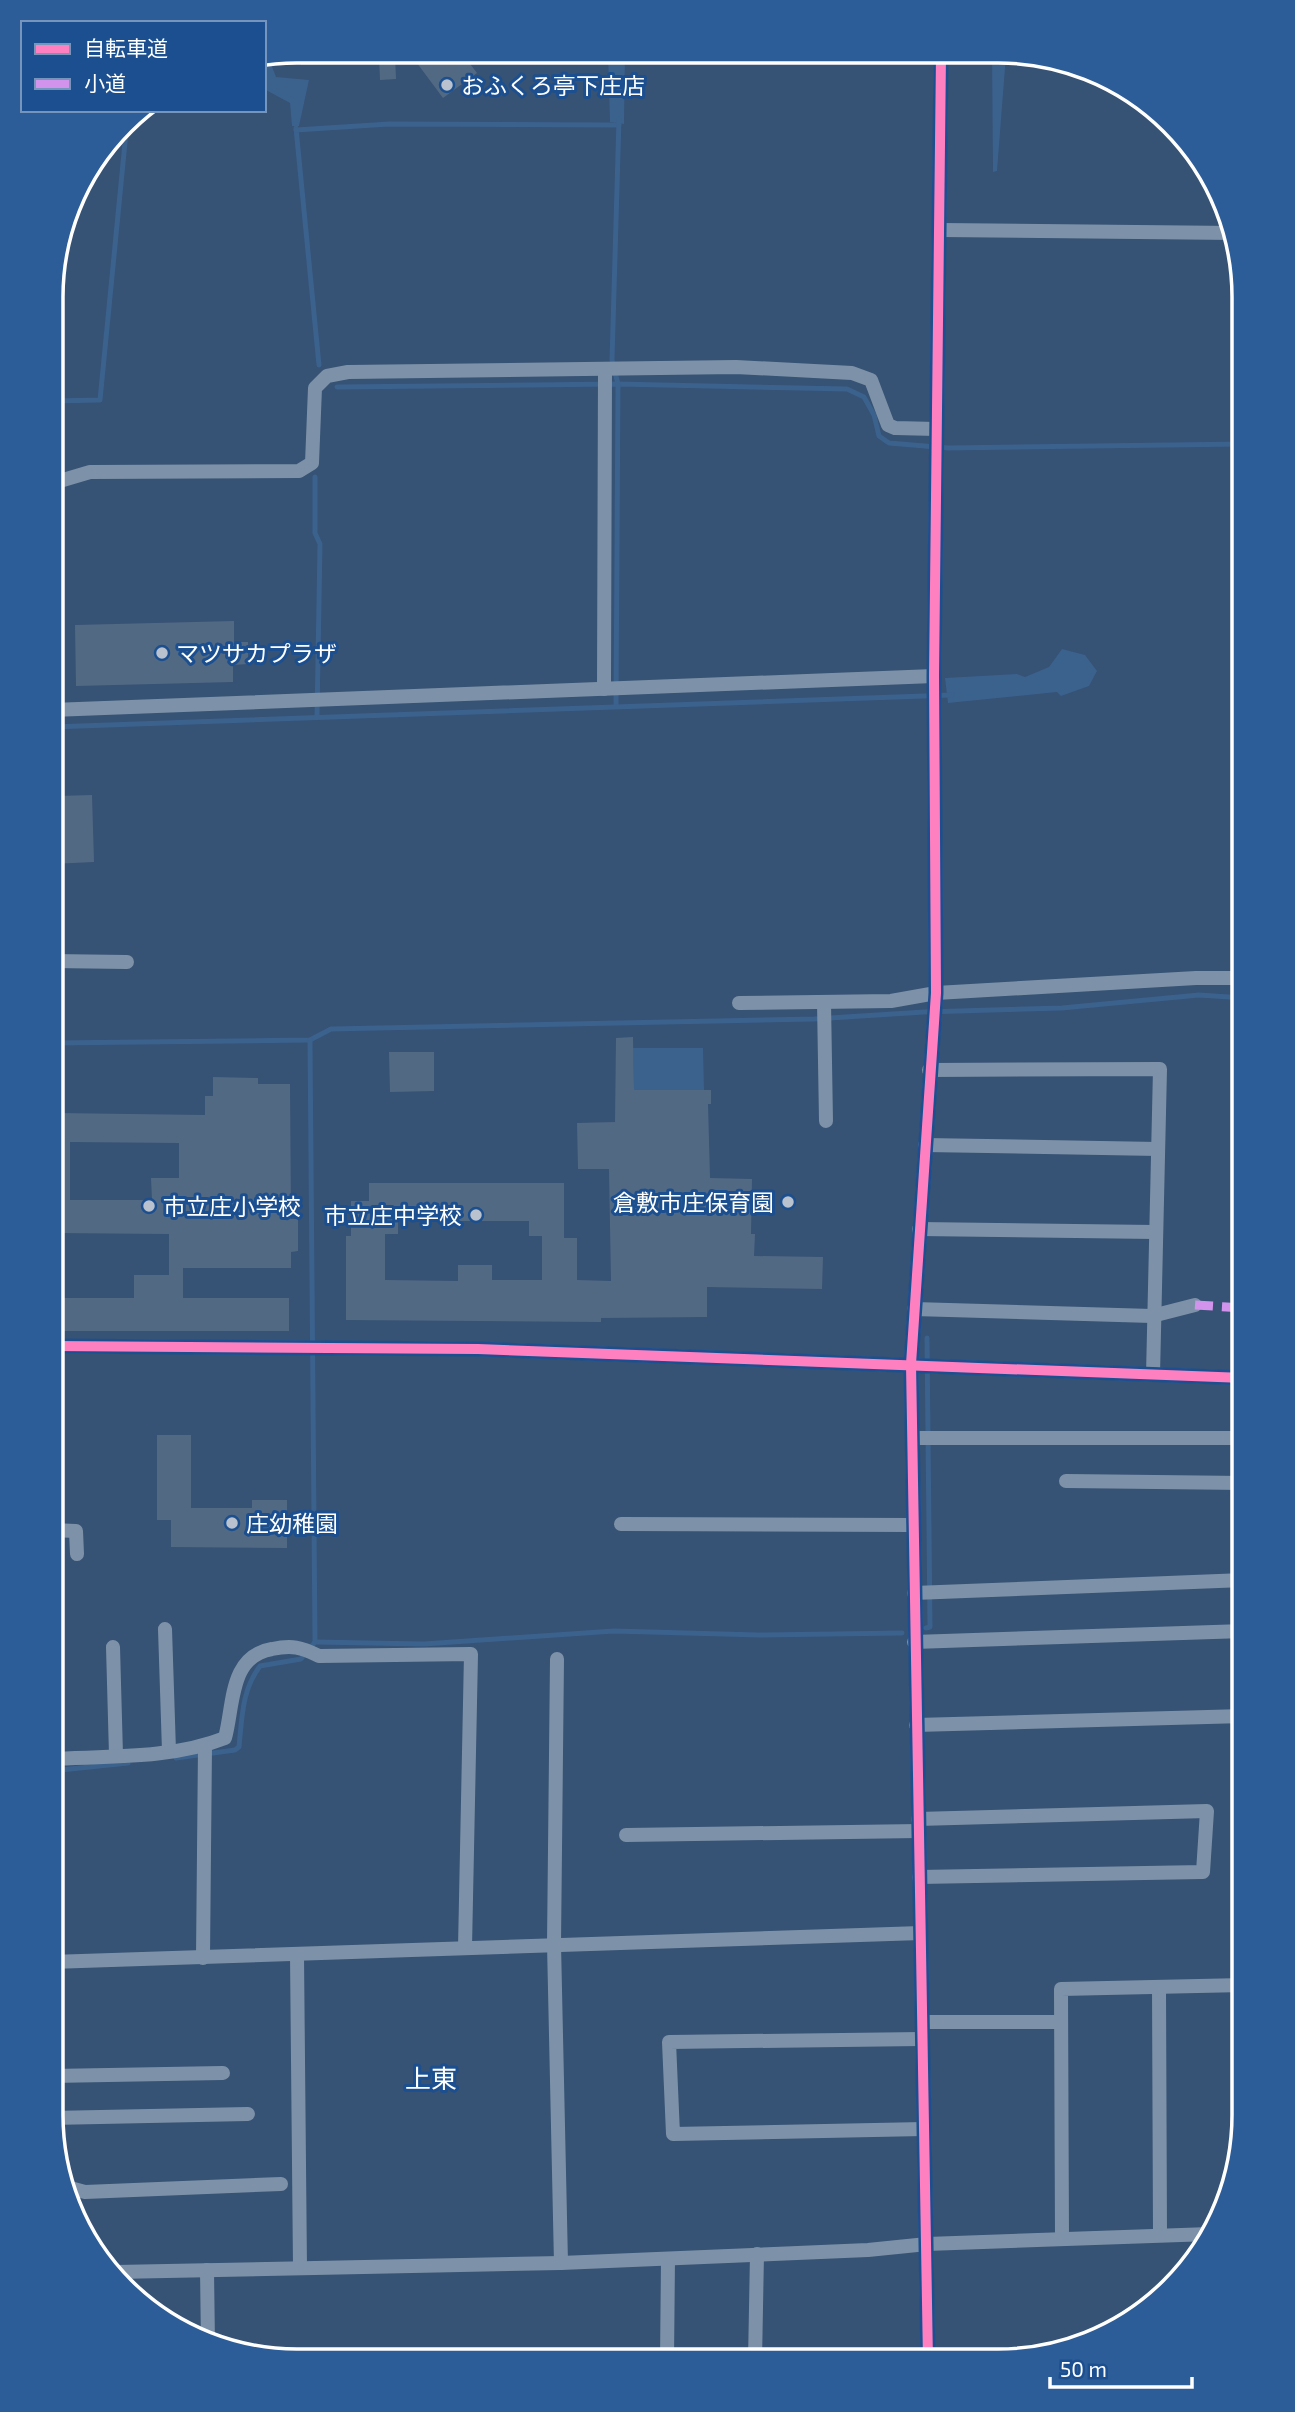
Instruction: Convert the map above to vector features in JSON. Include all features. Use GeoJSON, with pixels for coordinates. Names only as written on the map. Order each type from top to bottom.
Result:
{"type":"FeatureCollection","features":[{"type":"Feature","properties":{"kind":"street"},"geometry":{"type":"LineString","coordinates":[[928,2349],[915,1642],[925,1592],[913,1525],[922,1438],[921,1364],[914,1309],[936,1000],[934,688],[941,63]]}},
{"type":"Feature","properties":{"kind":"street"},"geometry":{"type":"LineString","coordinates":[[941,230],[1223,233]]}},
{"type":"Feature","properties":{"kind":"street"},"geometry":{"type":"LineString","coordinates":[[63,480],[90,472],[299,471],[312,463],[315,388],[327,376],[338,373],[608,376],[736,367],[852,373],[871,380],[888,425],[936,433]]}},
{"type":"Feature","properties":{"kind":"street"},"geometry":{"type":"LineString","coordinates":[[608,376],[612,688]]}},
{"type":"Feature","properties":{"kind":"street"},"geometry":{"type":"LineString","coordinates":[[63,710],[612,688],[934,688]]}},
{"type":"Feature","properties":{"kind":"street"},"geometry":{"type":"LineString","coordinates":[[63,961],[127,962]]}},
{"type":"Feature","properties":{"kind":"street"},"geometry":{"type":"LineString","coordinates":[[739,1003],[824,1005],[936,1000],[1196,978],[1232,978]]}},
{"type":"Feature","properties":{"kind":"street"},"geometry":{"type":"LineString","coordinates":[[824,1005],[826,1121]]}},
{"type":"Feature","properties":{"kind":"street"},"geometry":{"type":"LineString","coordinates":[[929,1070],[1160,1069],[1152,1316],[1153,1375]]}},
{"type":"Feature","properties":{"kind":"street"},"geometry":{"type":"LineString","coordinates":[[925,1145],[1157,1149]]}},
{"type":"Feature","properties":{"kind":"street"},"geometry":{"type":"LineString","coordinates":[[919,1229],[1155,1233]]}},
{"type":"Feature","properties":{"kind":"street"},"geometry":{"type":"LineString","coordinates":[[914,1309],[1152,1316],[1195,1305]]}},
{"type":"Feature","properties":{"kind":"street"},"geometry":{"type":"LineString","coordinates":[[63,1346],[478,1349],[1231,1378]]}},
{"type":"Feature","properties":{"kind":"street"},"geometry":{"type":"LineString","coordinates":[[922,1438],[1231,1438]]}},
{"type":"Feature","properties":{"kind":"street"},"geometry":{"type":"LineString","coordinates":[[1066,1481],[1231,1483]]}},
{"type":"Feature","properties":{"kind":"street"},"geometry":{"type":"LineString","coordinates":[[621,1524],[913,1525]]}},
{"type":"Feature","properties":{"kind":"street"},"geometry":{"type":"LineString","coordinates":[[63,1530],[76,1531],[77,1553]]}},
{"type":"Feature","properties":{"kind":"street"},"geometry":{"type":"LineString","coordinates":[[925,1592],[1231,1580]]}},
{"type":"Feature","properties":{"kind":"street"},"geometry":{"type":"LineString","coordinates":[[165,1629],[169,1751]]}},
{"type":"Feature","properties":{"kind":"street"},"geometry":{"type":"LineString","coordinates":[[915,1642],[1231,1631]]}},
{"type":"Feature","properties":{"kind":"street"},"geometry":{"type":"LineString","coordinates":[[63,1758],[169,1751],[205,1752],[225,1738],[240,1671],[249,1658],[261,1651],[298,1645],[319,1657],[471,1654],[465,1948]]}},
{"type":"Feature","properties":{"kind":"street"},"geometry":{"type":"LineString","coordinates":[[113,1647],[116,1755]]}},
{"type":"Feature","properties":{"kind":"street"},"geometry":{"type":"LineString","coordinates":[[557,1659],[554,1944],[561,2263]]}},
{"type":"Feature","properties":{"kind":"street"},"geometry":{"type":"LineString","coordinates":[[916,1725],[1231,1716]]}},
{"type":"Feature","properties":{"kind":"street"},"geometry":{"type":"LineString","coordinates":[[203,1958],[205,1752]]}},
{"type":"Feature","properties":{"kind":"street"},"geometry":{"type":"LineString","coordinates":[[626,1835],[1207,1811],[1203,1872],[919,1877]]}},
{"type":"Feature","properties":{"kind":"street"},"geometry":{"type":"LineString","coordinates":[[63,1962],[921,1933]]}},
{"type":"Feature","properties":{"kind":"street"},"geometry":{"type":"LineString","coordinates":[[297,1955],[300,2268]]}},
{"type":"Feature","properties":{"kind":"street"},"geometry":{"type":"LineString","coordinates":[[1062,2239],[1061,1989],[1231,1985]]}},
{"type":"Feature","properties":{"kind":"street"},"geometry":{"type":"LineString","coordinates":[[1159,1987],[1160,2235]]}},
{"type":"Feature","properties":{"kind":"street"},"geometry":{"type":"LineString","coordinates":[[922,2022],[1061,2022]]}},
{"type":"Feature","properties":{"kind":"street"},"geometry":{"type":"LineString","coordinates":[[922,2039],[669,2042],[673,2134],[924,2129]]}},
{"type":"Feature","properties":{"kind":"street"},"geometry":{"type":"LineString","coordinates":[[63,2076],[223,2073]]}},
{"type":"Feature","properties":{"kind":"street"},"geometry":{"type":"LineString","coordinates":[[63,2119],[248,2114]]}},
{"type":"Feature","properties":{"kind":"street"},"geometry":{"type":"LineString","coordinates":[[75,2189],[85,2192],[281,2184]]}},
{"type":"Feature","properties":{"kind":"street"},"geometry":{"type":"LineString","coordinates":[[124,2272],[561,2263],[927,2244],[1200,2234]]}},
{"type":"Feature","properties":{"kind":"street"},"geometry":{"type":"LineString","coordinates":[[755,2349],[757,2253]]}},
{"type":"Feature","properties":{"kind":"street"},"geometry":{"type":"LineString","coordinates":[[667,2349],[668,2259]]}},
{"type":"Feature","properties":{"kind":"street"},"geometry":{"type":"LineString","coordinates":[[207,2270],[208,2331]]}},
{"type":"Feature","properties":{"kind":"water"},"geometry":{"type":"Polygon","coordinates":[[[992,63],[1005,63],[997,171],[993,172],[992,63]]]}},
{"type":"Feature","properties":{"kind":"water"},"geometry":{"type":"Polygon","coordinates":[[[608,64],[625,64],[624,124],[610,122],[608,64]]]}},
{"type":"Feature","properties":{"kind":"water"},"geometry":{"type":"Polygon","coordinates":[[[271,65],[276,77],[309,80],[299,126],[292,126],[290,103],[266,90],[266,66],[271,65]]]}},
{"type":"Feature","properties":{"kind":"water"},"geometry":{"type":"Polygon","coordinates":[[[1062,649],[1085,655],[1097,671],[1089,686],[1061,696],[1057,692],[948,703],[945,678],[1017,674],[1025,677],[1049,667],[1062,649]]]}},
{"type":"Feature","properties":{"kind":"water"},"geometry":{"type":"Polygon","coordinates":[[[633,1048],[703,1048],[704,1090],[634,1090],[633,1048]]]}},
{"type":"Feature","properties":{"kind":"building"},"geometry":{"type":"Polygon","coordinates":[[[379,64],[395,64],[396,79],[380,80],[379,64]]]}},
{"type":"Feature","properties":{"kind":"building","name":"おふくろ亭下庄店"},"geometry":{"type":"Polygon","coordinates":[[[418,64],[470,64],[477,73],[443,98],[418,64]]]}},
{"type":"Feature","properties":{"kind":"building","name":"マツサカプラザ"},"geometry":{"type":"Polygon","coordinates":[[[234,621],[234,642],[248,642],[248,664],[233,665],[233,682],[76,686],[75,625],[234,621]]]}},
{"type":"Feature","properties":{"kind":"building"},"geometry":{"type":"Polygon","coordinates":[[[92,795],[94,862],[63,863],[63,796],[92,795]]]}},
{"type":"Feature","properties":{"kind":"building"},"geometry":{"type":"Polygon","coordinates":[[[633,1037],[634,1090],[711,1090],[711,1104],[708,1104],[710,1178],[752,1179],[751,1234],[755,1234],[754,1256],[823,1257],[822,1289],[707,1287],[707,1317],[601,1318],[601,1322],[346,1320],[346,1236],[351,1236],[351,1201],[369,1201],[369,1183],[564,1183],[564,1238],[577,1238],[577,1280],[611,1281],[609,1169],[578,1169],[577,1123],[615,1122],[616,1038],[633,1037]],[[398,1221],[398,1234],[385,1234],[385,1280],[458,1281],[458,1265],[492,1265],[492,1280],[542,1280],[542,1236],[529,1236],[529,1221],[398,1221]]]}},
{"type":"Feature","properties":{"kind":"building"},"geometry":{"type":"Polygon","coordinates":[[[389,1052],[434,1052],[434,1091],[390,1092],[389,1052]]]}},
{"type":"Feature","properties":{"kind":"building"},"geometry":{"type":"Polygon","coordinates":[[[213,1077],[258,1078],[258,1084],[290,1084],[291,1219],[298,1219],[298,1251],[291,1252],[291,1268],[183,1268],[183,1298],[289,1298],[289,1331],[63,1331],[63,1298],[134,1298],[134,1275],[169,1275],[169,1234],[63,1233],[63,1113],[205,1115],[205,1096],[213,1096],[213,1077]],[[70,1142],[70,1200],[152,1200],[151,1178],[179,1178],[179,1143],[70,1142]]]}},
{"type":"Feature","properties":{"kind":"building"},"geometry":{"type":"Polygon","coordinates":[[[157,1435],[191,1435],[191,1508],[252,1508],[252,1500],[287,1500],[287,1548],[171,1547],[171,1520],[157,1520],[157,1435]]]}},
{"type":"Feature","properties":{"kind":"waterway"},"geometry":{"type":"LineString","coordinates":[[616,706],[618,384],[612,360],[619,119]]}},
{"type":"Feature","properties":{"kind":"waterway"},"geometry":{"type":"LineString","coordinates":[[296,130],[389,124],[619,125]]}},
{"type":"Feature","properties":{"kind":"waterway"},"geometry":{"type":"LineString","coordinates":[[296,128],[319,365]]}},
{"type":"Feature","properties":{"kind":"waterway"},"geometry":{"type":"LineString","coordinates":[[63,401],[100,400],[125,139]]}},
{"type":"Feature","properties":{"kind":"waterway"},"geometry":{"type":"LineString","coordinates":[[337,387],[618,384],[847,389],[864,397],[874,415],[879,436],[889,443],[948,448],[1232,444]]}},
{"type":"Feature","properties":{"kind":"waterway"},"geometry":{"type":"LineString","coordinates":[[315,477],[315,533],[320,544],[317,716]]}},
{"type":"Feature","properties":{"kind":"waterway"},"geometry":{"type":"LineString","coordinates":[[63,727],[952,695]]}},
{"type":"Feature","properties":{"kind":"waterway"},"geometry":{"type":"LineString","coordinates":[[63,1043],[310,1040],[331,1029],[814,1019],[924,1012],[1062,1008],[1199,995],[1232,997]]}},
{"type":"Feature","properties":{"kind":"waterway"},"geometry":{"type":"LineString","coordinates":[[176,1758],[235,1750],[239,1747],[246,1694],[260,1666],[301,1659],[315,1642],[310,1040]]}},
{"type":"Feature","properties":{"kind":"waterway"},"geometry":{"type":"LineString","coordinates":[[926,1628],[930,1627],[927,1338]]}},
{"type":"Feature","properties":{"kind":"waterway"},"geometry":{"type":"LineString","coordinates":[[315,1642],[424,1644],[614,1631],[759,1635],[902,1633]]}},
{"type":"Feature","properties":{"kind":"waterway"},"geometry":{"type":"LineString","coordinates":[[63,1770],[128,1763]]}},
{"type":"Feature","properties":{"kind":"marked path"},"geometry":{"type":"LineString","coordinates":[[1195,1305],[1231,1307]]}},
{"type":"Feature","properties":{"kind":"cycle path"},"geometry":{"type":"LineString","coordinates":[[928,2349],[911,1364],[936,993],[934,676],[941,63]]}},
{"type":"Feature","properties":{"kind":"cycle path"},"geometry":{"type":"LineString","coordinates":[[63,1346],[478,1349],[1231,1378]]}},
{"type":"Feature","properties":{"kind":"place","name":"おふくろ亭下庄店"},"geometry":{"type":"Point","coordinates":[447,85]}},
{"type":"Feature","properties":{"kind":"place","name":"マツサカプラザ"},"geometry":{"type":"Point","coordinates":[162,653]}},
{"type":"Feature","properties":{"kind":"place","name":"倉敷市庄保育園"},"geometry":{"type":"Point","coordinates":[788,1202]}},
{"type":"Feature","properties":{"kind":"place","name":"市立庄小学校"},"geometry":{"type":"Point","coordinates":[149,1206]}},
{"type":"Feature","properties":{"kind":"place","name":"市立庄中学校"},"geometry":{"type":"Point","coordinates":[476,1215]}},
{"type":"Feature","properties":{"kind":"place","name":"庄幼稚園"},"geometry":{"type":"Point","coordinates":[232,1523]}},
{"type":"Feature","properties":{"kind":"district","name":"上東"},"geometry":{"type":"Point","coordinates":[431,2077]}}]}
